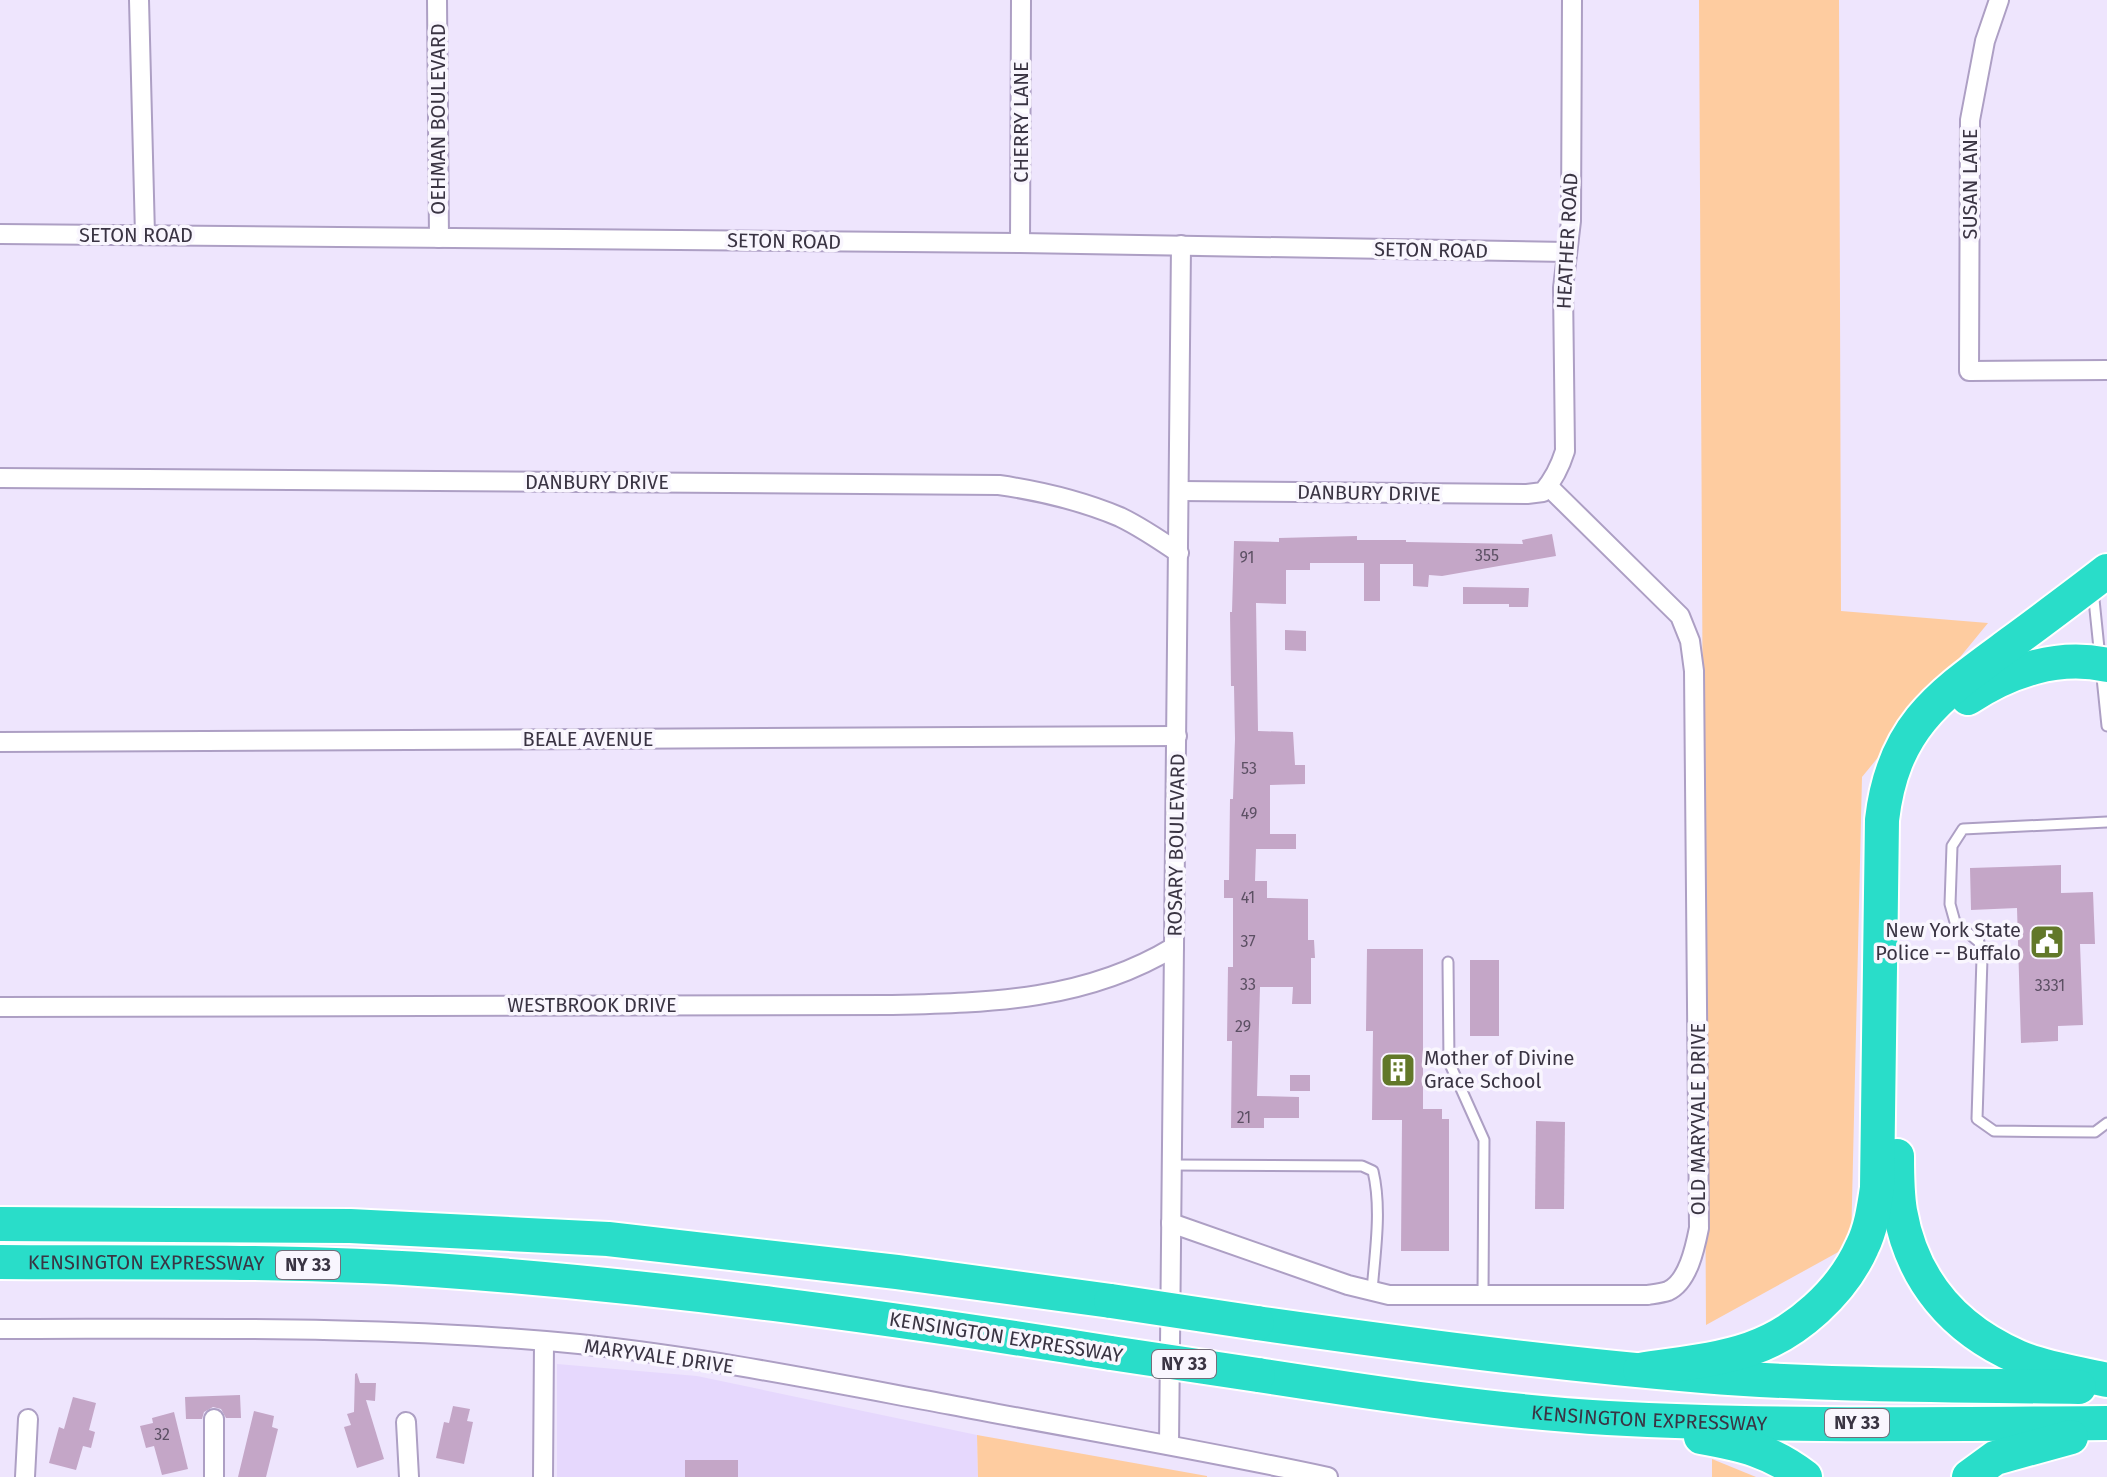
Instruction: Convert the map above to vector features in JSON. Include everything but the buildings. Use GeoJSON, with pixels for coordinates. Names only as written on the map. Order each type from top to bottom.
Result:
{"type":"FeatureCollection","features":[{"type":"Feature","properties":{"kind":"highway"},"geometry":{"type":"LineString","coordinates":[[1640,1370],[1720,1357],[1752,1348],[1781,1334],[1808,1316],[1852,1267],[1864,1245],[1877,1188],[1882,820],[1894,764],[1906,739],[1950,687],[2100,577]]}},
{"type":"Feature","properties":{"kind":"highway"},"geometry":{"type":"LineString","coordinates":[[2104,664],[2051,664],[2017,671],[1988,685],[1959,704],[1939,724],[1911,765],[1896,826],[1897,1177],[1900,1211],[1923,1279],[1959,1322],[2019,1357],[2107,1380]]}},
{"type":"Feature","properties":{"kind":"highway","name":"KENSINGTON EXPRESSWAY"},"geometry":{"type":"LineString","coordinates":[[0,1224],[350,1226],[608,1239],[897,1272],[1388,1342],[1640,1370],[1864,1384],[2107,1388]]}},
{"type":"Feature","properties":{"kind":"highway","name":"KENSINGTON EXPRESSWAY"},"geometry":{"type":"LineString","coordinates":[[0,1262],[334,1265],[586,1283],[836,1311],[1499,1409],[1607,1418],[1797,1423],[2107,1423]]}},
{"type":"Feature","properties":{"kind":"highway"},"geometry":{"type":"LineString","coordinates":[[1607,1418],[1743,1445],[1772,1455],[1805,1477]]}},
{"type":"Feature","properties":{"kind":"highway"},"geometry":{"type":"LineString","coordinates":[[1969,1477],[1995,1458],[2056,1440],[2107,1430]]}},
{"type":"Feature","properties":{"kind":"street"},"geometry":{"type":"LineString","coordinates":[[139,0],[145,235]]}},
{"type":"Feature","properties":{"kind":"street","name":"OEHMAN BOULEVARD"},"geometry":{"type":"LineString","coordinates":[[437,0],[439,238]]}},
{"type":"Feature","properties":{"kind":"street","name":"CHERRY LANE"},"geometry":{"type":"LineString","coordinates":[[1020,243],[1021,0]]}},
{"type":"Feature","properties":{"kind":"street","name":"HEATHER ROAD"},"geometry":{"type":"LineString","coordinates":[[1550,483],[1565,451],[1563,288],[1571,221],[1572,0]]}},
{"type":"Feature","properties":{"kind":"street","name":"SUSAN LANE"},"geometry":{"type":"LineString","coordinates":[[1999,0],[1985,41],[1970,120],[1969,371],[2107,370]]}},
{"type":"Feature","properties":{"kind":"street","name":"SETON ROAD"},"geometry":{"type":"LineString","coordinates":[[0,234],[1020,243],[1567,252]]}},
{"type":"Feature","properties":{"kind":"street","name":"ROSARY BOULEVARD"},"geometry":{"type":"LineString","coordinates":[[1169,1445],[1181,245]]}},
{"type":"Feature","properties":{"kind":"street","name":"DANBURY DRIVE"},"geometry":{"type":"LineString","coordinates":[[0,478],[999,485],[1081,503],[1120,517],[1179,553]]}},
{"type":"Feature","properties":{"kind":"street","name":"DANBURY DRIVE"},"geometry":{"type":"LineString","coordinates":[[1179,491],[1527,494],[1543,492],[1550,483]]}},
{"type":"Feature","properties":{"kind":"street","name":"OLD MARYVALE DRIVE"},"geometry":{"type":"LineString","coordinates":[[1171,1223],[1348,1285],[1389,1295],[1648,1295],[1670,1290],[1684,1275],[1699,1228],[1694,671],[1690,641],[1680,616],[1550,483]]}},
{"type":"Feature","properties":{"kind":"street","name":"BEALE AVENUE"},"geometry":{"type":"LineString","coordinates":[[0,742],[1177,736]]}},
{"type":"Feature","properties":{"kind":"street","name":"WESTBROOK DRIVE"},"geometry":{"type":"LineString","coordinates":[[0,1007],[978,1003],[1078,988],[1138,967],[1174,947]]}},
{"type":"Feature","properties":{"kind":"street","name":"MARYVALE DRIVE"},"geometry":{"type":"LineString","coordinates":[[0,1329],[333,1330],[628,1350],[776,1373],[1169,1445],[1315,1476]]}},
{"type":"Feature","properties":{"kind":"street"},"geometry":{"type":"LineString","coordinates":[[543,1477],[544,1342]]}},
{"type":"Feature","properties":{"kind":"street"},"geometry":{"type":"LineString","coordinates":[[25,1477],[28,1419]]}},
{"type":"Feature","properties":{"kind":"street"},"geometry":{"type":"LineString","coordinates":[[214,1419],[214,1477]]}},
{"type":"Feature","properties":{"kind":"street"},"geometry":{"type":"LineString","coordinates":[[406,1422],[409,1477]]}},
{"type":"Feature","properties":{"kind":"lane"},"geometry":{"type":"LineString","coordinates":[[2100,577],[2107,726]]}},
{"type":"Feature","properties":{"kind":"lane"},"geometry":{"type":"LineString","coordinates":[[2107,822],[1963,829],[1952,846],[1950,904],[1955,922],[1979,942],[1982,958],[1977,1119],[1994,1131],[2095,1132],[2107,1123]]}},
{"type":"Feature","properties":{"kind":"lane"},"geometry":{"type":"LineString","coordinates":[[1448,962],[1449,1062],[1484,1140],[1483,1294]]}},
{"type":"Feature","properties":{"kind":"lane"},"geometry":{"type":"LineString","coordinates":[[1172,1165],[1362,1166],[1373,1171],[1376,1222],[1372,1291]]}},
{"type":"Feature","properties":{"kind":"shaded area"},"geometry":{"type":"Polygon","coordinates":[[[1699,0],[1839,0],[1841,611],[1988,623],[1862,777],[1851,1245],[1706,1325],[1699,0]]]}},
{"type":"Feature","properties":{"kind":"shaded area"},"geometry":{"type":"Polygon","coordinates":[[[557,1364],[697,1376],[977,1435],[978,1477],[557,1477],[557,1364]]]}},
{"type":"Feature","properties":{"kind":"shaded area"},"geometry":{"type":"Polygon","coordinates":[[[977,1435],[1207,1476],[1207,1477],[978,1477],[977,1435]]]}},
{"type":"Feature","properties":{"kind":"shaded area"},"geometry":{"type":"Polygon","coordinates":[[[1712,1459],[1756,1477],[1712,1477],[1712,1459]]]}},
{"type":"Feature","properties":{"kind":"place","name":"New York State Police -- Buffalo"},"geometry":{"type":"Point","coordinates":[2047,942]}},
{"type":"Feature","properties":{"kind":"place","name":"Mother of Divine Grace School"},"geometry":{"type":"Point","coordinates":[1398,1070]}}]}
